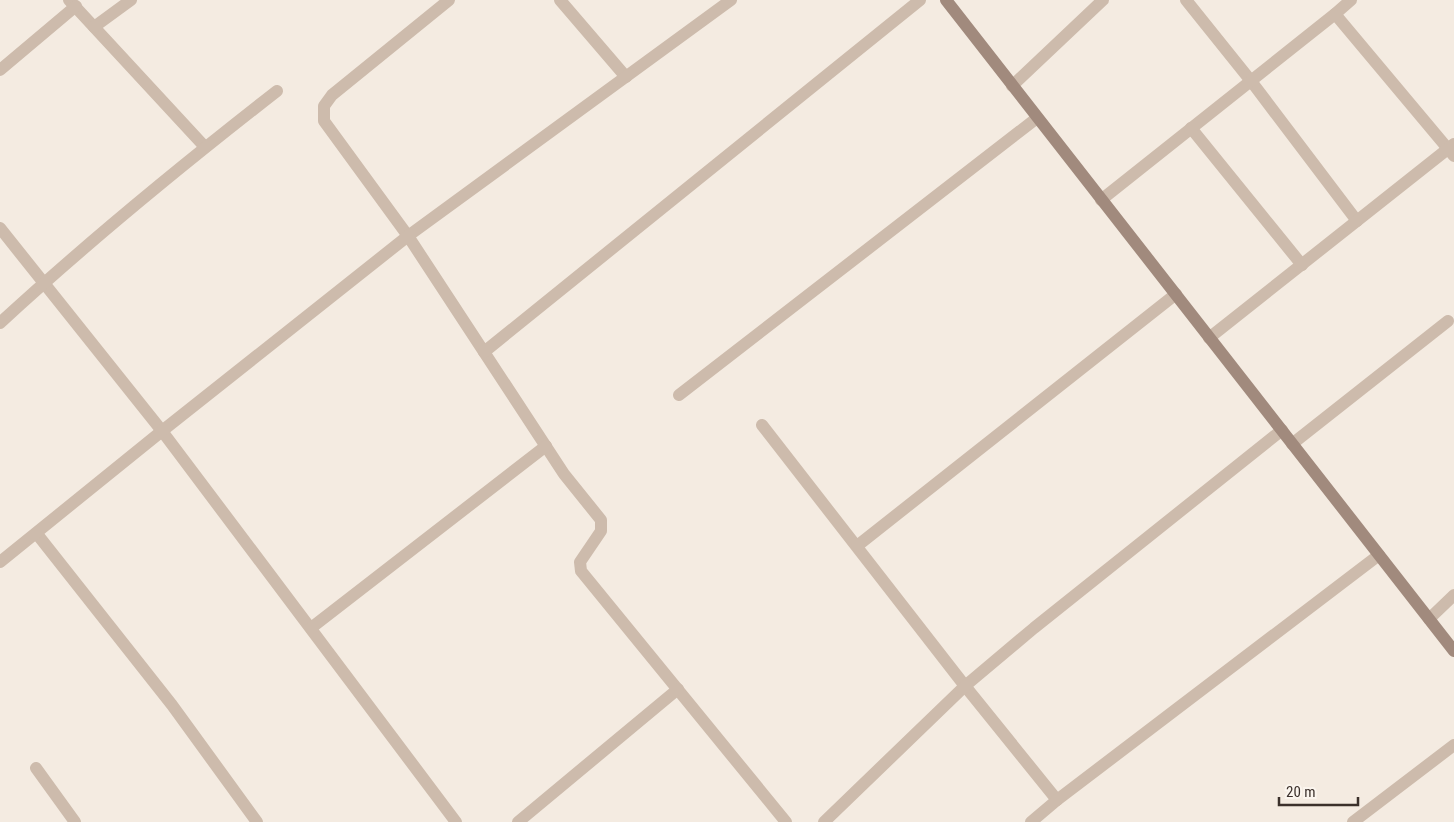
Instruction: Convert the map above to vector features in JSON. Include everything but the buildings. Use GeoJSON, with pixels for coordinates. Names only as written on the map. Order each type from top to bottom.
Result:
{"type":"FeatureCollection","features":[{"type":"Feature","properties":{"kind":"street"},"geometry":{"type":"LineString","coordinates":[[94,27],[131,0]]}},
{"type":"Feature","properties":{"kind":"street"},"geometry":{"type":"LineString","coordinates":[[449,0],[332,95],[324,106],[324,121],[408,236],[564,474],[601,520],[601,531],[580,562],[581,571],[786,822]]}},
{"type":"Feature","properties":{"kind":"street"},"geometry":{"type":"LineString","coordinates":[[560,0],[626,77]]}},
{"type":"Feature","properties":{"kind":"street"},"geometry":{"type":"LineString","coordinates":[[0,562],[408,236],[731,0]]}},
{"type":"Feature","properties":{"kind":"street"},"geometry":{"type":"LineString","coordinates":[[484,352],[920,0]]}},
{"type":"Feature","properties":{"kind":"street"},"geometry":{"type":"LineString","coordinates":[[946,0],[1454,651]]}},
{"type":"Feature","properties":{"kind":"street"},"geometry":{"type":"LineString","coordinates":[[1012,86],[1103,0]]}},
{"type":"Feature","properties":{"kind":"street"},"geometry":{"type":"LineString","coordinates":[[1186,0],[1252,80],[1357,221]]}},
{"type":"Feature","properties":{"kind":"street"},"geometry":{"type":"LineString","coordinates":[[1101,200],[1351,0]]}},
{"type":"Feature","properties":{"kind":"street"},"geometry":{"type":"LineString","coordinates":[[0,70],[72,3],[205,147]]}},
{"type":"Feature","properties":{"kind":"street"},"geometry":{"type":"LineString","coordinates":[[1209,338],[1452,149],[1335,14]]}},
{"type":"Feature","properties":{"kind":"street"},"geometry":{"type":"LineString","coordinates":[[0,323],[43,283],[205,147],[277,91]]}},
{"type":"Feature","properties":{"kind":"street"},"geometry":{"type":"LineString","coordinates":[[679,394],[1037,118]]}},
{"type":"Feature","properties":{"kind":"street"},"geometry":{"type":"LineString","coordinates":[[1192,128],[1302,265]]}},
{"type":"Feature","properties":{"kind":"street"},"geometry":{"type":"LineString","coordinates":[[0,228],[162,431],[456,822]]}},
{"type":"Feature","properties":{"kind":"street"},"geometry":{"type":"LineString","coordinates":[[857,546],[1176,294]]}},
{"type":"Feature","properties":{"kind":"street"},"geometry":{"type":"LineString","coordinates":[[1292,444],[1448,321]]}},
{"type":"Feature","properties":{"kind":"street"},"geometry":{"type":"LineString","coordinates":[[762,425],[965,686],[1057,800]]}},
{"type":"Feature","properties":{"kind":"street"},"geometry":{"type":"LineString","coordinates":[[824,822],[965,686],[1034,628],[1282,430]]}},
{"type":"Feature","properties":{"kind":"street"},"geometry":{"type":"LineString","coordinates":[[311,628],[546,446]]}},
{"type":"Feature","properties":{"kind":"street"},"geometry":{"type":"LineString","coordinates":[[37,534],[172,706],[257,822]]}},
{"type":"Feature","properties":{"kind":"street"},"geometry":{"type":"LineString","coordinates":[[1031,822],[1057,800],[1380,555]]}},
{"type":"Feature","properties":{"kind":"street"},"geometry":{"type":"LineString","coordinates":[[1429,618],[1454,595]]}},
{"type":"Feature","properties":{"kind":"street"},"geometry":{"type":"LineString","coordinates":[[518,822],[678,689]]}},
{"type":"Feature","properties":{"kind":"street"},"geometry":{"type":"LineString","coordinates":[[1353,822],[1454,745]]}},
{"type":"Feature","properties":{"kind":"street"},"geometry":{"type":"LineString","coordinates":[[36,768],[75,822]]}}]}
